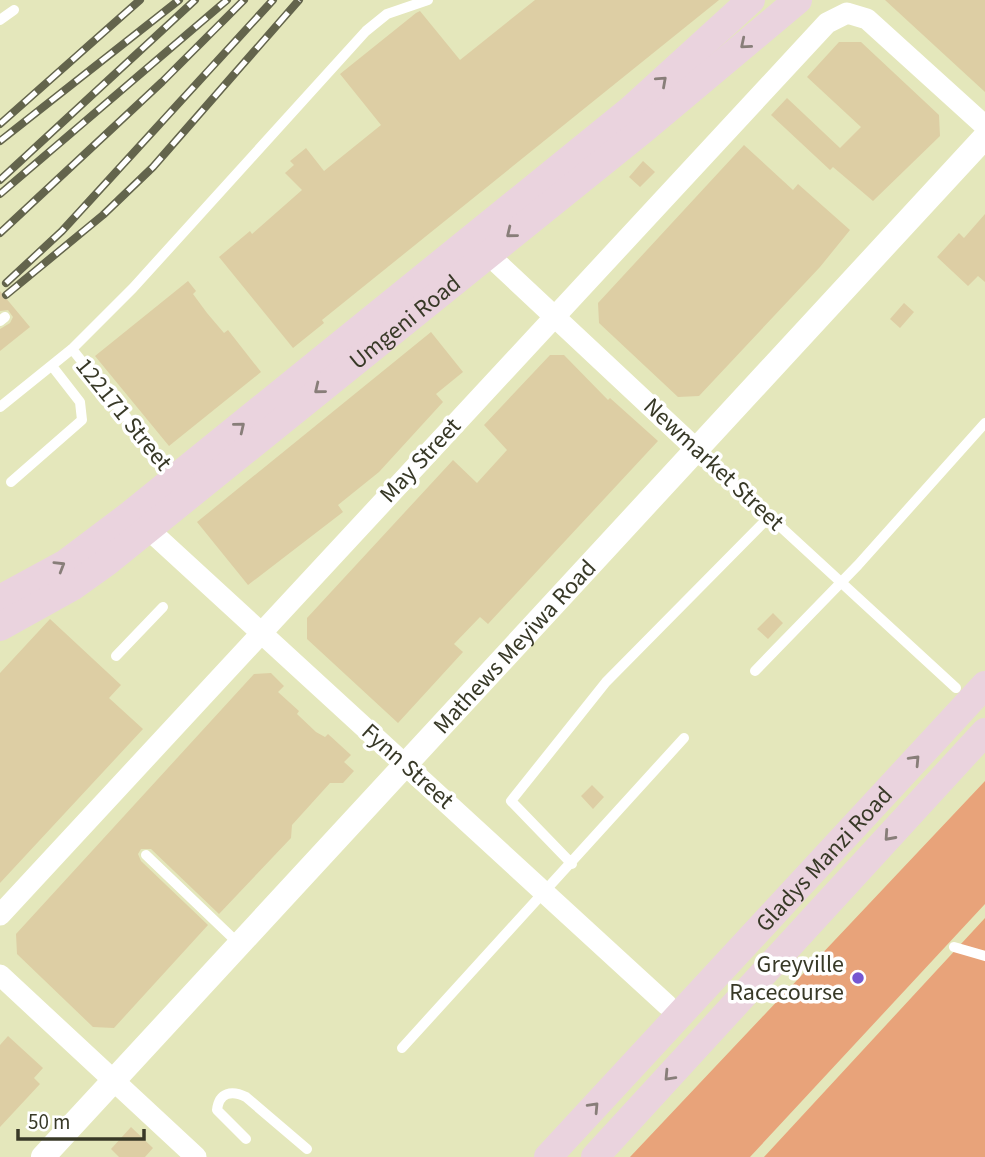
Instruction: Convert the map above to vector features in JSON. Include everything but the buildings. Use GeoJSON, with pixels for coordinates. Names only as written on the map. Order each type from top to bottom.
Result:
{"type":"FeatureCollection","features":[{"type":"Feature","properties":{"kind":"main road","name":"Umgeni Road"},"geometry":{"type":"LineString","coordinates":[[636,120],[751,0]]}},
{"type":"Feature","properties":{"kind":"main road","name":"Umgeni Road"},"geometry":{"type":"LineString","coordinates":[[3,620],[72,587],[147,528],[579,165],[798,0]]}},
{"type":"Feature","properties":{"kind":"main road","name":"Umgeni Road"},"geometry":{"type":"LineString","coordinates":[[3,620],[66,563],[479,247]]}},
{"type":"Feature","properties":{"kind":"main road","name":"Gladys Manzi Road"},"geometry":{"type":"LineString","coordinates":[[548,1157],[673,1011],[975,694]]}},
{"type":"Feature","properties":{"kind":"main road","name":"Gladys Manzi Road"},"geometry":{"type":"LineString","coordinates":[[595,1157],[985,732]]}},
{"type":"Feature","properties":{"kind":"main road"},"geometry":{"type":"LineString","coordinates":[[673,1011],[703,1040]]}},
{"type":"Feature","properties":{"kind":"street","name":"May Street"},"geometry":{"type":"LineString","coordinates":[[0,915],[827,23],[847,13],[867,19],[985,126]]}},
{"type":"Feature","properties":{"kind":"street","name":"Mathews Meyiwa Road"},"geometry":{"type":"LineString","coordinates":[[43,1157],[985,137]]}},
{"type":"Feature","properties":{"kind":"street","name":"Newmarket Street"},"geometry":{"type":"LineString","coordinates":[[479,247],[696,449]]}},
{"type":"Feature","properties":{"kind":"street","name":"Fynn Street"},"geometry":{"type":"LineString","coordinates":[[147,528],[673,1011]]}},
{"type":"Feature","properties":{"kind":"street"},"geometry":{"type":"LineString","coordinates":[[0,975],[196,1157]]}},
{"type":"Feature","properties":{"kind":"lane"},"geometry":{"type":"LineString","coordinates":[[0,407],[72,349],[159,261],[366,31],[387,14],[428,0]]}},
{"type":"Feature","properties":{"kind":"lane"},"geometry":{"type":"LineString","coordinates":[[0,20],[14,10]]}},
{"type":"Feature","properties":{"kind":"lane","name":"122171 Street"},"geometry":{"type":"LineString","coordinates":[[72,349],[176,479]]}},
{"type":"Feature","properties":{"kind":"lane"},"geometry":{"type":"LineString","coordinates":[[11,482],[82,421],[80,402],[52,366]]}},
{"type":"Feature","properties":{"kind":"lane"},"geometry":{"type":"LineString","coordinates":[[755,671],[985,424]]}},
{"type":"Feature","properties":{"kind":"lane","name":"Newmarket Street"},"geometry":{"type":"LineString","coordinates":[[696,449],[840,581],[975,694]]}},
{"type":"Feature","properties":{"kind":"lane"},"geometry":{"type":"LineString","coordinates":[[572,864],[511,801],[606,682],[770,516]]}},
{"type":"Feature","properties":{"kind":"lane"},"geometry":{"type":"LineString","coordinates":[[116,656],[163,607]]}},
{"type":"Feature","properties":{"kind":"lane"},"geometry":{"type":"LineString","coordinates":[[402,1048],[684,738]]}},
{"type":"Feature","properties":{"kind":"lane"},"geometry":{"type":"LineString","coordinates":[[146,855],[239,944]]}},
{"type":"Feature","properties":{"kind":"lane"},"geometry":{"type":"LineString","coordinates":[[954,947],[985,956]]}},
{"type":"Feature","properties":{"kind":"lane"},"geometry":{"type":"LineString","coordinates":[[246,1139],[217,1110],[218,1103],[227,1094],[236,1092],[246,1097],[307,1149]]}},
{"type":"Feature","properties":{"kind":"shaded area","name":"Greyville Racecourse"},"geometry":{"type":"Polygon","coordinates":[[[985,781],[985,904],[750,1157],[630,1157],[985,781]]]}},
{"type":"Feature","properties":{"kind":"shaded area"},"geometry":{"type":"Polygon","coordinates":[[[985,918],[985,1157],[764,1157],[985,918]]]}},
{"type":"Feature","properties":{"kind":"railway"},"geometry":{"type":"LineString","coordinates":[[0,124],[140,0]]}},
{"type":"Feature","properties":{"kind":"railway"},"geometry":{"type":"LineString","coordinates":[[0,141],[179,0]]}},
{"type":"Feature","properties":{"kind":"railway"},"geometry":{"type":"LineString","coordinates":[[0,180],[195,0]]}},
{"type":"Feature","properties":{"kind":"railway"},"geometry":{"type":"LineString","coordinates":[[0,194],[227,0]]}},
{"type":"Feature","properties":{"kind":"railway"},"geometry":{"type":"LineString","coordinates":[[0,233],[162,82],[244,0]]}},
{"type":"Feature","properties":{"kind":"railway"},"geometry":{"type":"LineString","coordinates":[[6,283],[62,231],[273,0]]}},
{"type":"Feature","properties":{"kind":"railway"},"geometry":{"type":"LineString","coordinates":[[6,295],[103,215],[153,167],[299,0]]}},
{"type":"Feature","properties":{"kind":"place","name":"Greyville Racecourse"},"geometry":{"type":"Point","coordinates":[858,978]}}]}
